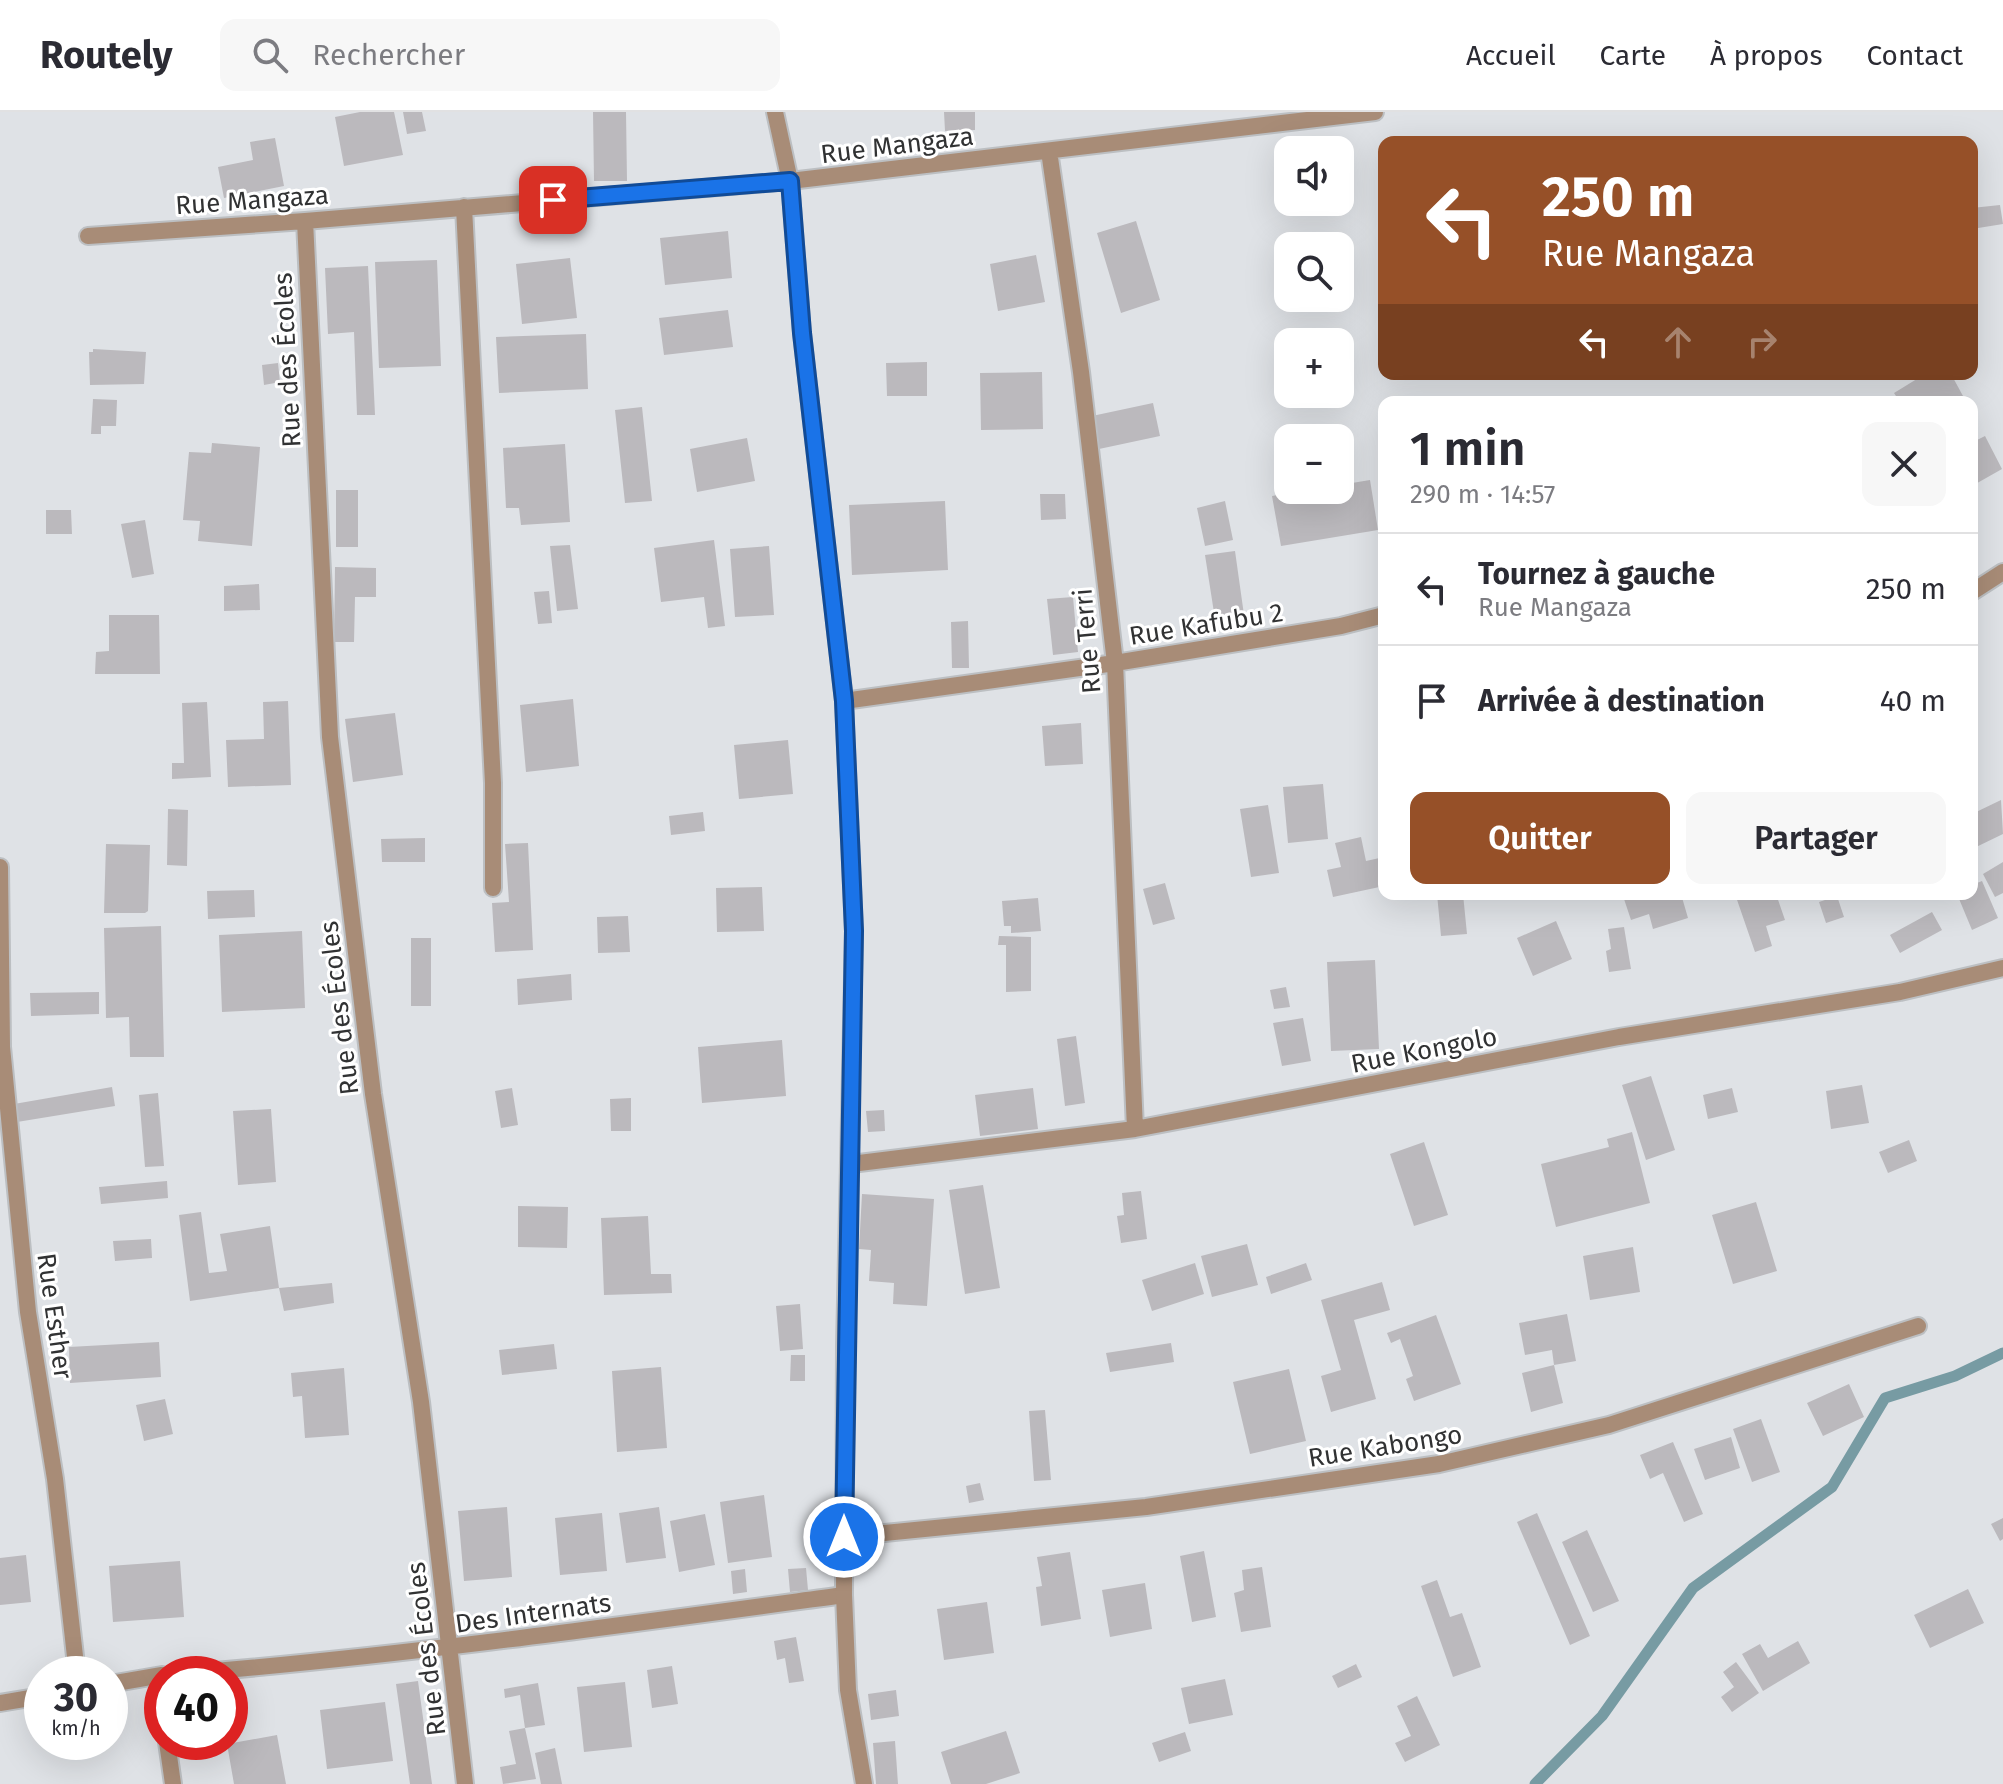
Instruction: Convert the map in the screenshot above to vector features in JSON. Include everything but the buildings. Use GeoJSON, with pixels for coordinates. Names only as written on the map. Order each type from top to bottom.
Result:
{"type":"FeatureCollection","features":[{"type":"Feature","properties":{"kind":"street"},"geometry":{"type":"LineString","coordinates":[[775,112],[790,181],[802,333],[844,701],[854,931],[845,1347],[844,1595],[848,1690],[864,1784]]}},
{"type":"Feature","properties":{"kind":"street","name":"Rue Mangaza"},"geometry":{"type":"LineString","coordinates":[[88,236],[790,181],[1337,113],[1375,112]]}},
{"type":"Feature","properties":{"kind":"street","name":"Rue Terri"},"geometry":{"type":"LineString","coordinates":[[1049,151],[1081,372],[1115,663],[1135,1129]]}},
{"type":"Feature","properties":{"kind":"street"},"geometry":{"type":"LineString","coordinates":[[464,207],[493,783],[493,888]]}},
{"type":"Feature","properties":{"kind":"street","name":"Rue des Écoles"},"geometry":{"type":"LineString","coordinates":[[305,221],[330,737],[373,1094],[421,1402],[465,1784]]}},
{"type":"Feature","properties":{"kind":"street"},"geometry":{"type":"LineString","coordinates":[[1978,588],[2003,572]]}},
{"type":"Feature","properties":{"kind":"street","name":"Rue Kafubu 2"},"geometry":{"type":"LineString","coordinates":[[844,701],[1115,663],[1341,626],[1378,617]]}},
{"type":"Feature","properties":{"kind":"street","name":"Rue Esther"},"geometry":{"type":"LineString","coordinates":[[0,867],[2,1047],[28,1312],[55,1479],[75,1656]]}},
{"type":"Feature","properties":{"kind":"street","name":"Rue Kongolo"},"geometry":{"type":"LineString","coordinates":[[851,1164],[1135,1129],[1619,1037],[1900,992],[2003,968]]}},
{"type":"Feature","properties":{"kind":"street","name":"Rue Kabongo"},"geometry":{"type":"LineString","coordinates":[[844,1537],[1146,1507],[1439,1464],[1609,1425],[1918,1326]]}},
{"type":"Feature","properties":{"kind":"street","name":"Des Internats"},"geometry":{"type":"LineString","coordinates":[[248,1668],[450,1648],[844,1595]]}},
{"type":"Feature","properties":{"kind":"street"},"geometry":{"type":"LineString","coordinates":[[0,1703],[24,1699]]}},
{"type":"Feature","properties":{"kind":"street"},"geometry":{"type":"LineString","coordinates":[[170,1760],[173,1784]]}},
{"type":"Feature","properties":{"kind":"waterway"},"geometry":{"type":"LineString","coordinates":[[1535,1784],[1602,1716],[1693,1588],[1832,1487],[1885,1398],[1955,1376],[2003,1353]]}},
{"type":"Feature","properties":{"kind":"route"},"geometry":{"type":"LineString","coordinates":[[553,200],[790,181],[802,333],[844,701],[854,931],[844,1537]]}}]}
